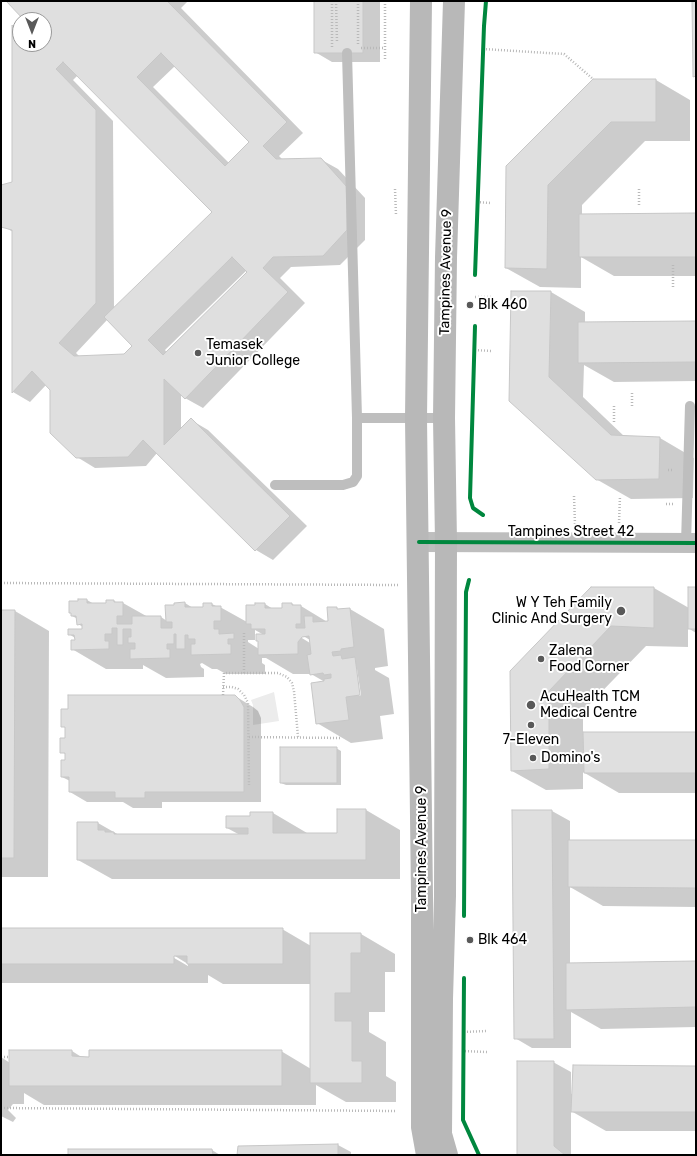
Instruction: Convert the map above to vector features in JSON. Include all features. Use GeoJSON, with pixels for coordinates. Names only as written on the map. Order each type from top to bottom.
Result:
{"type":"FeatureCollection","features":[{"type":"Feature","properties":{"kind":"main road","name":"Tampines Avenue 9"},"geometry":{"type":"LineString","coordinates":[[421,1],[416,418],[422,888],[422,1128],[427,1155]]}},
{"type":"Feature","properties":{"kind":"main road","name":"Tampines Avenue 9"},"geometry":{"type":"LineString","coordinates":[[446,1155],[441,1134],[442,999],[445,896],[446,542],[444,418],[446,258],[454,1]]}},
{"type":"Feature","properties":{"kind":"street"},"geometry":{"type":"LineString","coordinates":[[418,542],[446,542]]}},
{"type":"Feature","properties":{"kind":"street","name":"Tampines Street 42"},"geometry":{"type":"LineString","coordinates":[[446,542],[691,543]]}},
{"type":"Feature","properties":{"kind":"lane"},"geometry":{"type":"LineString","coordinates":[[275,485],[343,485],[353,482],[357,476],[357,418],[347,53]]}},
{"type":"Feature","properties":{"kind":"lane"},"geometry":{"type":"LineString","coordinates":[[690,406],[691,543]]}},
{"type":"Feature","properties":{"kind":"lane"},"geometry":{"type":"LineString","coordinates":[[357,418],[444,418]]}},
{"type":"Feature","properties":{"kind":"path"},"geometry":{"type":"LineString","coordinates":[[332,1],[332,49]]}},
{"type":"Feature","properties":{"kind":"path"},"geometry":{"type":"LineString","coordinates":[[336,1],[337,49]]}},
{"type":"Feature","properties":{"kind":"path"},"geometry":{"type":"LineString","coordinates":[[358,1],[358,48],[385,48]]}},
{"type":"Feature","properties":{"kind":"path"},"geometry":{"type":"LineString","coordinates":[[385,1],[385,59]]}},
{"type":"Feature","properties":{"kind":"path"},"geometry":{"type":"LineString","coordinates":[[483,41],[483,57]]}},
{"type":"Feature","properties":{"kind":"path"},"geometry":{"type":"LineString","coordinates":[[483,49],[564,54],[593,79]]}},
{"type":"Feature","properties":{"kind":"path"},"geometry":{"type":"LineString","coordinates":[[639,189],[639,205]]}},
{"type":"Feature","properties":{"kind":"path"},"geometry":{"type":"LineString","coordinates":[[477,209],[478,194]]}},
{"type":"Feature","properties":{"kind":"path"},"geometry":{"type":"LineString","coordinates":[[477,202],[491,203]]}},
{"type":"Feature","properties":{"kind":"path"},"geometry":{"type":"LineString","coordinates":[[673,265],[673,287]]}},
{"type":"Feature","properties":{"kind":"path"},"geometry":{"type":"LineString","coordinates":[[475,297],[491,297]]}},
{"type":"Feature","properties":{"kind":"path"},"geometry":{"type":"LineString","coordinates":[[474,358],[475,344]]}},
{"type":"Feature","properties":{"kind":"path"},"geometry":{"type":"LineString","coordinates":[[475,350],[491,351]]}},
{"type":"Feature","properties":{"kind":"path"},"geometry":{"type":"LineString","coordinates":[[632,393],[632,406]]}},
{"type":"Feature","properties":{"kind":"path"},"geometry":{"type":"LineString","coordinates":[[614,406],[614,423]]}},
{"type":"Feature","properties":{"kind":"path"},"geometry":{"type":"LineString","coordinates":[[574,496],[574,516]]}},
{"type":"Feature","properties":{"kind":"path"},"geometry":{"type":"LineString","coordinates":[[620,496],[620,516]]}},
{"type":"Feature","properties":{"kind":"path"},"geometry":{"type":"LineString","coordinates":[[1,583],[399,585]]}},
{"type":"Feature","properties":{"kind":"path"},"geometry":{"type":"LineString","coordinates":[[244,631],[244,673]]}},
{"type":"Feature","properties":{"kind":"path"},"geometry":{"type":"LineString","coordinates":[[223,695],[224,673],[278,673],[287,677],[292,683],[294,691],[298,737]]}},
{"type":"Feature","properties":{"kind":"path"},"geometry":{"type":"LineString","coordinates":[[223,687],[238,689],[244,695],[248,703],[249,785]]}},
{"type":"Feature","properties":{"kind":"path"},"geometry":{"type":"LineString","coordinates":[[248,737],[340,738]]}},
{"type":"Feature","properties":{"kind":"path"},"geometry":{"type":"LineString","coordinates":[[464,1025],[464,1033],[486,1032]]}},
{"type":"Feature","properties":{"kind":"path"},"geometry":{"type":"LineString","coordinates":[[464,1049],[464,1057]]}},
{"type":"Feature","properties":{"kind":"path"},"geometry":{"type":"LineString","coordinates":[[1,1057],[9,1057]]}},
{"type":"Feature","properties":{"kind":"path"},"geometry":{"type":"LineString","coordinates":[[1,1108],[397,1111]]}},
{"type":"Feature","properties":{"kind":"shaded area"},"geometry":{"type":"Polygon","coordinates":[[[274,692],[279,721],[253,725],[253,705],[251,700],[274,692]]]}},
{"type":"Feature","properties":{"kind":"building"},"geometry":{"type":"Polygon","coordinates":[[[6,1],[167,1],[287,122],[263,146],[276,159],[321,158],[347,187],[347,230],[323,256],[273,257],[263,268],[288,292],[185,399],[164,379],[164,445],[191,418],[290,516],[255,551],[143,440],[128,457],[76,458],[50,433],[50,390],[32,371],[12,393],[12,230],[1,227],[1,185],[12,182],[12,52],[52,52],[52,12],[16,12],[6,1]],[[161,53],[137,77],[225,166],[249,142],[161,53]],[[63,62],[56,69],[96,110],[96,303],[59,343],[74,356],[124,354],[132,346],[104,317],[212,212],[63,62]],[[232,257],[148,340],[163,355],[247,272],[232,257]]]}},
{"type":"Feature","properties":{"kind":"building"},"geometry":{"type":"Polygon","coordinates":[[[314,1],[363,1],[363,53],[314,53],[314,1]]]}},
{"type":"Feature","properties":{"kind":"building"},"geometry":{"type":"Polygon","coordinates":[[[692,1],[696,1],[696,76],[693,77],[692,1]]]}},
{"type":"Feature","properties":{"kind":"building"},"geometry":{"type":"Polygon","coordinates":[[[593,79],[656,79],[656,122],[611,122],[548,185],[547,269],[505,268],[506,166],[593,79]]]}},
{"type":"Feature","properties":{"kind":"building"},"geometry":{"type":"Polygon","coordinates":[[[696,213],[696,257],[579,257],[579,214],[696,213]]]}},
{"type":"Feature","properties":{"kind":"building"},"geometry":{"type":"Polygon","coordinates":[[[511,291],[551,291],[549,377],[611,435],[660,437],[659,479],[596,480],[509,401],[511,291]]]}},
{"type":"Feature","properties":{"kind":"building"},"geometry":{"type":"Polygon","coordinates":[[[696,321],[696,362],[578,363],[578,322],[696,321]]]}},
{"type":"Feature","properties":{"kind":"building"},"geometry":{"type":"Polygon","coordinates":[[[591,587],[654,587],[654,628],[611,626],[549,691],[549,769],[511,771],[510,671],[591,587]]]}},
{"type":"Feature","properties":{"kind":"building"},"geometry":{"type":"Polygon","coordinates":[[[688,587],[696,587],[696,629],[688,629],[688,587]]]}},
{"type":"Feature","properties":{"kind":"building"},"geometry":{"type":"Polygon","coordinates":[[[78,599],[87,599],[87,603],[106,603],[106,600],[123,602],[123,616],[117,616],[117,624],[132,624],[132,616],[161,616],[161,628],[172,628],[172,622],[166,622],[165,605],[174,605],[174,603],[185,602],[185,607],[203,607],[203,603],[212,603],[212,606],[221,606],[221,621],[214,621],[214,629],[219,629],[219,634],[234,633],[234,639],[228,639],[228,644],[231,644],[231,654],[191,655],[191,644],[195,644],[195,639],[188,639],[188,635],[185,635],[185,649],[176,649],[176,634],[174,634],[174,644],[167,644],[167,649],[170,649],[170,658],[130,659],[130,649],[135,649],[135,643],[128,643],[128,637],[131,637],[131,629],[123,629],[123,645],[117,645],[117,628],[112,628],[112,634],[105,634],[105,641],[109,641],[109,649],[71,650],[71,640],[75,640],[74,635],[68,635],[68,629],[82,629],[82,624],[77,625],[76,616],[71,616],[71,613],[69,613],[69,601],[78,601],[78,599]]]}},
{"type":"Feature","properties":{"kind":"building"},"geometry":{"type":"Polygon","coordinates":[[[255,603],[265,603],[265,608],[282,608],[282,603],[301,605],[301,624],[296,624],[296,628],[305,628],[304,616],[313,616],[313,622],[328,621],[327,607],[337,607],[337,609],[350,608],[354,647],[332,652],[333,656],[341,655],[342,659],[355,657],[360,695],[346,697],[349,720],[316,724],[311,683],[324,681],[324,679],[331,678],[331,674],[324,675],[323,673],[310,675],[307,655],[311,654],[309,636],[302,637],[298,642],[298,654],[258,655],[258,641],[256,641],[256,634],[265,634],[265,629],[251,629],[251,624],[246,624],[246,605],[255,605],[255,603]]]}},
{"type":"Feature","properties":{"kind":"building"},"geometry":{"type":"Polygon","coordinates":[[[1,610],[15,610],[14,858],[1,858],[1,610]]]}},
{"type":"Feature","properties":{"kind":"building"},"geometry":{"type":"Polygon","coordinates":[[[68,695],[235,695],[244,707],[244,792],[145,792],[145,798],[115,798],[115,792],[69,792],[69,777],[61,777],[61,760],[65,760],[65,753],[60,753],[60,738],[65,738],[65,727],[61,727],[61,709],[68,709],[68,695]]]}},
{"type":"Feature","properties":{"kind":"building"},"geometry":{"type":"Polygon","coordinates":[[[583,732],[696,732],[696,773],[584,773],[583,732]]]}},
{"type":"Feature","properties":{"kind":"building"},"geometry":{"type":"Polygon","coordinates":[[[280,747],[337,747],[337,783],[280,783],[280,747]]]}},
{"type":"Feature","properties":{"kind":"building"},"geometry":{"type":"Polygon","coordinates":[[[337,809],[366,809],[366,860],[77,860],[77,822],[98,822],[98,830],[114,832],[114,834],[248,834],[248,828],[226,828],[226,816],[250,816],[250,812],[273,812],[273,833],[337,833],[337,809]]]}},
{"type":"Feature","properties":{"kind":"building"},"geometry":{"type":"Polygon","coordinates":[[[512,810],[552,810],[554,1039],[514,1039],[512,810]]]}},
{"type":"Feature","properties":{"kind":"building"},"geometry":{"type":"Polygon","coordinates":[[[568,840],[696,840],[696,888],[568,887],[568,840]]]}},
{"type":"Feature","properties":{"kind":"building"},"geometry":{"type":"Polygon","coordinates":[[[1,928],[283,928],[283,964],[187,964],[187,956],[174,956],[174,964],[1,964],[1,928]]]}},
{"type":"Feature","properties":{"kind":"building"},"geometry":{"type":"Polygon","coordinates":[[[310,933],[361,933],[361,953],[351,953],[351,993],[335,993],[335,1021],[352,1021],[352,1061],[362,1061],[362,1083],[310,1083],[310,933]]]}},
{"type":"Feature","properties":{"kind":"building"},"geometry":{"type":"Polygon","coordinates":[[[696,961],[696,1007],[566,1010],[566,963],[696,961]]]}},
{"type":"Feature","properties":{"kind":"building"},"geometry":{"type":"Polygon","coordinates":[[[9,1050],[72,1050],[72,1056],[89,1057],[89,1050],[282,1050],[282,1086],[9,1086],[9,1050]]]}},
{"type":"Feature","properties":{"kind":"building"},"geometry":{"type":"Polygon","coordinates":[[[517,1061],[554,1061],[554,1146],[565,1155],[517,1155],[517,1061]]]}},
{"type":"Feature","properties":{"kind":"building"},"geometry":{"type":"Polygon","coordinates":[[[573,1065],[696,1066],[696,1112],[571,1112],[573,1065]]]}},
{"type":"Feature","properties":{"kind":"building"},"geometry":{"type":"Polygon","coordinates":[[[338,1144],[338,1155],[237,1155],[238,1146],[338,1144]]]}},
{"type":"Feature","properties":{"kind":"building"},"geometry":{"type":"Polygon","coordinates":[[[68,1149],[212,1149],[213,1155],[68,1155],[68,1149]]]}},
{"type":"Feature","properties":{"kind":"cycle path"},"geometry":{"type":"LineString","coordinates":[[475,275],[486,1]]}},
{"type":"Feature","properties":{"kind":"cycle path"},"geometry":{"type":"LineString","coordinates":[[475,326],[470,498],[473,508],[483,515]]}},
{"type":"Feature","properties":{"kind":"cycle path"},"geometry":{"type":"LineString","coordinates":[[419,542],[696,543]]}},
{"type":"Feature","properties":{"kind":"cycle path"},"geometry":{"type":"LineString","coordinates":[[464,916],[466,592],[469,580]]}},
{"type":"Feature","properties":{"kind":"cycle path"},"geometry":{"type":"LineString","coordinates":[[464,978],[463,1120],[479,1155]]}},
{"type":"Feature","properties":{"kind":"place","name":"Blk 460"},"geometry":{"type":"Point","coordinates":[470,305]}},
{"type":"Feature","properties":{"kind":"place","name":"Temasek Junior College"},"geometry":{"type":"Point","coordinates":[198,353]}},
{"type":"Feature","properties":{"kind":"place","name":"W Y Teh Family Clinic And Surgery"},"geometry":{"type":"Point","coordinates":[621,611]}},
{"type":"Feature","properties":{"kind":"place","name":"Zalena Food Corner"},"geometry":{"type":"Point","coordinates":[541,659]}},
{"type":"Feature","properties":{"kind":"place","name":"AcuHealth TCM Medical Centre"},"geometry":{"type":"Point","coordinates":[531,705]}},
{"type":"Feature","properties":{"kind":"place","name":"7-Eleven"},"geometry":{"type":"Point","coordinates":[531,725]}},
{"type":"Feature","properties":{"kind":"place","name":"Domino's"},"geometry":{"type":"Point","coordinates":[533,758]}},
{"type":"Feature","properties":{"kind":"place","name":"Blk 464"},"geometry":{"type":"Point","coordinates":[470,940]}}]}
